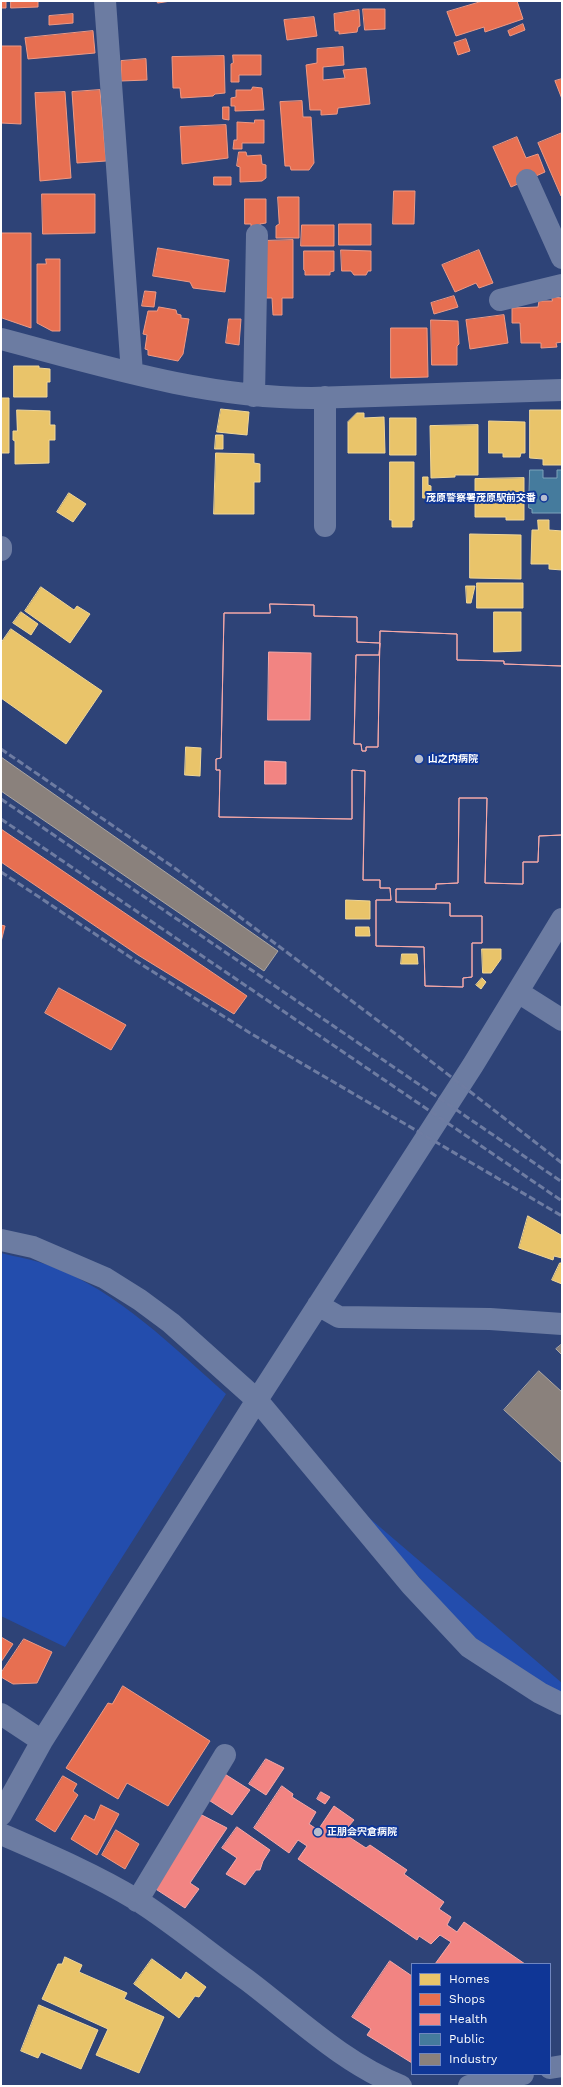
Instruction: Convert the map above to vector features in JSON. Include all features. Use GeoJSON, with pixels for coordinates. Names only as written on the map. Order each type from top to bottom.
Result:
{"type":"FeatureCollection","features":[{"type":"Feature","properties":{"kind":"street"},"geometry":{"type":"LineString","coordinates":[[105,1],[132,373]]}},
{"type":"Feature","properties":{"kind":"street"},"geometry":{"type":"LineString","coordinates":[[527,180],[562,258]]}},
{"type":"Feature","properties":{"kind":"street"},"geometry":{"type":"LineString","coordinates":[[254,396],[257,235]]}},
{"type":"Feature","properties":{"kind":"street"},"geometry":{"type":"LineString","coordinates":[[500,300],[562,285]]}},
{"type":"Feature","properties":{"kind":"street"},"geometry":{"type":"LineString","coordinates":[[1,339],[188,386],[254,396],[277,398],[562,390]]}},
{"type":"Feature","properties":{"kind":"street"},"geometry":{"type":"LineString","coordinates":[[325,397],[325,526]]}},
{"type":"Feature","properties":{"kind":"street"},"geometry":{"type":"LineString","coordinates":[[1,1815],[42,1741],[257,1400],[518,992],[562,919]]}},
{"type":"Feature","properties":{"kind":"street"},"geometry":{"type":"LineString","coordinates":[[518,992],[562,1020]]}},
{"type":"Feature","properties":{"kind":"street"},"geometry":{"type":"LineString","coordinates":[[1,1240],[33,1247],[105,1278],[140,1300],[171,1323],[257,1400],[411,1585],[469,1647],[540,1693],[562,1704]]}},
{"type":"Feature","properties":{"kind":"street"},"geometry":{"type":"LineString","coordinates":[[318,1306],[340,1317],[490,1319],[562,1324]]}},
{"type":"Feature","properties":{"kind":"street"},"geometry":{"type":"LineString","coordinates":[[1,1714],[42,1741]]}},
{"type":"Feature","properties":{"kind":"street"},"geometry":{"type":"LineString","coordinates":[[137,1900],[225,1755]]}},
{"type":"Feature","properties":{"kind":"street"},"geometry":{"type":"LineString","coordinates":[[1,1834],[76,1867],[137,1900],[250,1983],[344,2055],[386,2080],[401,2086]]}},
{"type":"Feature","properties":{"kind":"street"},"geometry":{"type":"LineString","coordinates":[[551,2068],[562,2066]]}},
{"type":"Feature","properties":{"kind":"street"},"geometry":{"type":"LineString","coordinates":[[469,2086],[519,2075]]}},
{"type":"Feature","properties":{"kind":"shaded area"},"geometry":{"type":"Polygon","coordinates":[[[1,1253],[51,1266],[100,1290],[144,1322],[226,1394],[65,1647],[1,1616],[1,1253]]]}},
{"type":"Feature","properties":{"kind":"shaded area"},"geometry":{"type":"Polygon","coordinates":[[[360,1510],[562,1683],[562,1695],[539,1685],[474,1640],[360,1510]]]}},
{"type":"Feature","properties":{"kind":"building: Homes"},"geometry":{"type":"Polygon","coordinates":[[[14,366],[39,366],[39,368],[50,369],[50,382],[47,382],[47,397],[14,397],[14,366]]]}},
{"type":"Feature","properties":{"kind":"building: Homes"},"geometry":{"type":"Polygon","coordinates":[[[1,398],[9,398],[9,453],[1,453],[1,398]]]}},
{"type":"Feature","properties":{"kind":"building: Homes"},"geometry":{"type":"Polygon","coordinates":[[[221,409],[249,412],[247,435],[217,432],[221,409]]]}},
{"type":"Feature","properties":{"kind":"building: Homes"},"geometry":{"type":"Polygon","coordinates":[[[17,410],[50,411],[50,425],[55,425],[55,440],[49,440],[49,463],[15,464],[15,441],[13,440],[13,431],[17,431],[17,410]]]}},
{"type":"Feature","properties":{"kind":"building: Homes"},"geometry":{"type":"Polygon","coordinates":[[[530,410],[562,410],[562,465],[543,465],[543,459],[530,458],[530,410]]]}},
{"type":"Feature","properties":{"kind":"building: Homes"},"geometry":{"type":"Polygon","coordinates":[[[357,413],[364,413],[364,418],[384,417],[385,453],[348,453],[348,422],[357,413]]]}},
{"type":"Feature","properties":{"kind":"building: Homes"},"geometry":{"type":"Polygon","coordinates":[[[390,418],[416,418],[416,455],[390,455],[390,418]]]}},
{"type":"Feature","properties":{"kind":"building: Homes"},"geometry":{"type":"Polygon","coordinates":[[[489,421],[525,422],[525,453],[521,453],[520,457],[503,457],[503,453],[489,453],[489,421]]]}},
{"type":"Feature","properties":{"kind":"building: Homes"},"geometry":{"type":"Polygon","coordinates":[[[478,425],[478,475],[455,475],[455,477],[431,478],[430,426],[478,425]]]}},
{"type":"Feature","properties":{"kind":"building: Homes"},"geometry":{"type":"Polygon","coordinates":[[[216,435],[223,435],[223,449],[215,449],[216,435]]]}},
{"type":"Feature","properties":{"kind":"building: Homes"},"geometry":{"type":"Polygon","coordinates":[[[216,453],[254,454],[254,463],[260,464],[260,482],[254,482],[254,514],[214,514],[216,453]]]}},
{"type":"Feature","properties":{"kind":"building: Homes"},"geometry":{"type":"Polygon","coordinates":[[[390,462],[414,462],[414,520],[412,521],[412,527],[392,527],[392,520],[390,520],[390,462]]]}},
{"type":"Feature","properties":{"kind":"building: Homes"},"geometry":{"type":"Polygon","coordinates":[[[423,477],[428,477],[428,485],[431,486],[431,498],[423,498],[423,477]]]}},
{"type":"Feature","properties":{"kind":"building: Homes"},"geometry":{"type":"Polygon","coordinates":[[[524,478],[524,520],[506,520],[506,517],[475,517],[475,479],[524,478]]]}},
{"type":"Feature","properties":{"kind":"building: Homes"},"geometry":{"type":"Polygon","coordinates":[[[69,493],[86,504],[73,522],[57,512],[69,493]]]}},
{"type":"Feature","properties":{"kind":"building: Homes"},"geometry":{"type":"Polygon","coordinates":[[[538,520],[549,520],[549,530],[562,531],[562,570],[549,569],[549,564],[531,564],[532,530],[538,530],[538,520]]]}},
{"type":"Feature","properties":{"kind":"building: Homes"},"geometry":{"type":"Polygon","coordinates":[[[470,534],[521,535],[521,579],[470,578],[470,534]]]}},
{"type":"Feature","properties":{"kind":"building: Homes"},"geometry":{"type":"Polygon","coordinates":[[[477,583],[523,583],[523,608],[477,608],[477,583]]]}},
{"type":"Feature","properties":{"kind":"building: Homes"},"geometry":{"type":"Polygon","coordinates":[[[466,586],[475,586],[471,603],[467,603],[466,586]]]}},
{"type":"Feature","properties":{"kind":"building: Homes"},"geometry":{"type":"Polygon","coordinates":[[[41,587],[74,610],[77,606],[90,614],[70,643],[25,611],[41,587]]]}},
{"type":"Feature","properties":{"kind":"building: Homes"},"geometry":{"type":"Polygon","coordinates":[[[21,612],[38,624],[31,635],[13,623],[21,612]]]}},
{"type":"Feature","properties":{"kind":"building: Homes"},"geometry":{"type":"Polygon","coordinates":[[[494,612],[521,612],[521,651],[494,652],[494,612]]]}},
{"type":"Feature","properties":{"kind":"building: Homes"},"geometry":{"type":"Polygon","coordinates":[[[11,629],[102,691],[66,744],[1,698],[1,643],[11,629]]]}},
{"type":"Feature","properties":{"kind":"building: Homes"},"geometry":{"type":"Polygon","coordinates":[[[186,747],[201,748],[200,776],[185,775],[186,747]]]}},
{"type":"Feature","properties":{"kind":"building: Homes"},"geometry":{"type":"Polygon","coordinates":[[[346,900],[370,901],[370,919],[346,919],[346,900]]]}},
{"type":"Feature","properties":{"kind":"building: Homes"},"geometry":{"type":"Polygon","coordinates":[[[356,927],[369,927],[370,936],[356,936],[356,927]]]}},
{"type":"Feature","properties":{"kind":"building: Homes"},"geometry":{"type":"Polygon","coordinates":[[[482,949],[501,949],[501,959],[491,973],[483,973],[482,949]]]}},
{"type":"Feature","properties":{"kind":"building: Homes"},"geometry":{"type":"Polygon","coordinates":[[[402,954],[417,954],[418,964],[401,964],[402,954]]]}},
{"type":"Feature","properties":{"kind":"building: Homes"},"geometry":{"type":"Polygon","coordinates":[[[482,978],[486,982],[481,989],[476,985],[482,978]]]}},
{"type":"Feature","properties":{"kind":"building: Homes"},"geometry":{"type":"Polygon","coordinates":[[[528,1216],[561,1235],[562,1258],[554,1256],[553,1260],[519,1248],[528,1216]]]}},
{"type":"Feature","properties":{"kind":"building: Homes"},"geometry":{"type":"Polygon","coordinates":[[[560,1263],[562,1263],[562,1284],[552,1280],[560,1263]]]}},
{"type":"Feature","properties":{"kind":"building: Homes"},"geometry":{"type":"Polygon","coordinates":[[[65,1957],[82,1965],[79,1972],[127,1993],[124,1999],[164,2017],[139,2073],[96,2055],[108,2029],[42,1999],[58,1964],[62,1964],[65,1957]]]}},
{"type":"Feature","properties":{"kind":"building: Homes"},"geometry":{"type":"Polygon","coordinates":[[[152,1959],[181,1980],[186,1972],[206,1987],[199,1997],[195,1996],[179,2018],[134,1984],[152,1959]]]}},
{"type":"Feature","properties":{"kind":"building: Homes"},"geometry":{"type":"Polygon","coordinates":[[[39,2005],[98,2030],[81,2069],[41,2052],[38,2058],[21,2051],[39,2005]]]}},
{"type":"Feature","properties":{"kind":"building: Shops"},"geometry":{"type":"Polygon","coordinates":[[[1,1],[6,1],[6,8],[1,8],[1,1]]]}},
{"type":"Feature","properties":{"kind":"building: Shops"},"geometry":{"type":"Polygon","coordinates":[[[11,1],[38,1],[38,7],[11,8],[11,1]]]}},
{"type":"Feature","properties":{"kind":"building: Shops"},"geometry":{"type":"Polygon","coordinates":[[[157,1],[171,1],[158,3],[157,1]]]}},
{"type":"Feature","properties":{"kind":"building: Shops"},"geometry":{"type":"Polygon","coordinates":[[[483,1],[517,1],[523,19],[485,32],[484,27],[456,36],[447,12],[483,1]]]}},
{"type":"Feature","properties":{"kind":"building: Shops"},"geometry":{"type":"Polygon","coordinates":[[[363,9],[385,9],[385,29],[365,30],[363,9]]]}},
{"type":"Feature","properties":{"kind":"building: Shops"},"geometry":{"type":"Polygon","coordinates":[[[359,10],[360,26],[358,27],[357,32],[339,34],[339,31],[335,31],[334,14],[359,10]]]}},
{"type":"Feature","properties":{"kind":"building: Shops"},"geometry":{"type":"Polygon","coordinates":[[[73,14],[73,23],[49,25],[49,16],[73,14]]]}},
{"type":"Feature","properties":{"kind":"building: Shops"},"geometry":{"type":"Polygon","coordinates":[[[314,17],[317,36],[287,40],[284,20],[314,17]]]}},
{"type":"Feature","properties":{"kind":"building: Shops"},"geometry":{"type":"Polygon","coordinates":[[[523,24],[525,30],[510,36],[508,31],[523,24]]]}},
{"type":"Feature","properties":{"kind":"building: Shops"},"geometry":{"type":"Polygon","coordinates":[[[93,31],[95,53],[28,59],[25,38],[93,31]]]}},
{"type":"Feature","properties":{"kind":"building: Shops"},"geometry":{"type":"Polygon","coordinates":[[[466,39],[470,51],[458,55],[454,43],[466,39]]]}},
{"type":"Feature","properties":{"kind":"building: Shops"},"geometry":{"type":"Polygon","coordinates":[[[1,46],[21,46],[21,124],[1,123],[1,46]]]}},
{"type":"Feature","properties":{"kind":"building: Shops"},"geometry":{"type":"Polygon","coordinates":[[[343,47],[344,65],[323,67],[323,80],[345,78],[343,70],[366,68],[370,104],[338,108],[337,114],[321,115],[321,110],[310,110],[306,65],[317,63],[317,49],[343,47]]]}},
{"type":"Feature","properties":{"kind":"building: Shops"},"geometry":{"type":"Polygon","coordinates":[[[233,55],[261,55],[261,75],[239,75],[239,82],[231,82],[231,64],[233,63],[233,55]]]}},
{"type":"Feature","properties":{"kind":"building: Shops"},"geometry":{"type":"Polygon","coordinates":[[[224,56],[225,93],[215,94],[213,96],[181,98],[180,88],[173,88],[172,57],[224,56]]]}},
{"type":"Feature","properties":{"kind":"building: Shops"},"geometry":{"type":"Polygon","coordinates":[[[146,59],[147,80],[121,81],[121,61],[146,59]]]}},
{"type":"Feature","properties":{"kind":"building: Shops"},"geometry":{"type":"Polygon","coordinates":[[[562,79],[562,99],[555,81],[562,79]]]}},
{"type":"Feature","properties":{"kind":"building: Shops"},"geometry":{"type":"Polygon","coordinates":[[[253,87],[262,88],[264,110],[235,111],[235,106],[231,106],[231,98],[236,97],[236,90],[251,90],[253,87]]]}},
{"type":"Feature","properties":{"kind":"building: Shops"},"geometry":{"type":"Polygon","coordinates":[[[100,90],[106,161],[77,163],[72,92],[100,90]]]}},
{"type":"Feature","properties":{"kind":"building: Shops"},"geometry":{"type":"Polygon","coordinates":[[[65,92],[71,178],[40,181],[35,93],[65,92]]]}},
{"type":"Feature","properties":{"kind":"building: Shops"},"geometry":{"type":"Polygon","coordinates":[[[302,101],[303,117],[311,117],[314,163],[309,170],[291,170],[290,166],[285,166],[280,102],[302,101]]]}},
{"type":"Feature","properties":{"kind":"building: Shops"},"geometry":{"type":"Polygon","coordinates":[[[223,107],[229,107],[229,120],[223,119],[223,107]]]}},
{"type":"Feature","properties":{"kind":"building: Shops"},"geometry":{"type":"Polygon","coordinates":[[[255,120],[264,120],[264,143],[242,143],[242,149],[233,149],[234,140],[237,140],[237,122],[254,123],[255,120]]]}},
{"type":"Feature","properties":{"kind":"building: Shops"},"geometry":{"type":"Polygon","coordinates":[[[226,125],[228,158],[182,164],[180,127],[226,125]]]}},
{"type":"Feature","properties":{"kind":"building: Shops"},"geometry":{"type":"Polygon","coordinates":[[[562,133],[562,196],[561,196],[538,143],[562,133]]]}},
{"type":"Feature","properties":{"kind":"building: Shops"},"geometry":{"type":"Polygon","coordinates":[[[517,137],[526,158],[538,154],[545,172],[511,187],[493,147],[517,137]]]}},
{"type":"Feature","properties":{"kind":"building: Shops"},"geometry":{"type":"Polygon","coordinates":[[[239,152],[246,152],[247,156],[261,155],[262,164],[266,165],[266,178],[262,181],[240,182],[240,167],[237,166],[239,152]]]}},
{"type":"Feature","properties":{"kind":"building: Shops"},"geometry":{"type":"Polygon","coordinates":[[[214,177],[231,177],[231,185],[214,185],[214,177]]]}},
{"type":"Feature","properties":{"kind":"building: Shops"},"geometry":{"type":"Polygon","coordinates":[[[394,191],[415,191],[414,224],[393,224],[394,191]]]}},
{"type":"Feature","properties":{"kind":"building: Shops"},"geometry":{"type":"Polygon","coordinates":[[[42,194],[95,194],[95,233],[43,234],[42,194]]]}},
{"type":"Feature","properties":{"kind":"building: Shops"},"geometry":{"type":"Polygon","coordinates":[[[278,197],[299,197],[299,238],[276,238],[276,226],[279,224],[278,197]]]}},
{"type":"Feature","properties":{"kind":"building: Shops"},"geometry":{"type":"Polygon","coordinates":[[[245,199],[266,199],[266,223],[260,224],[260,228],[251,228],[251,224],[245,224],[245,199]]]}},
{"type":"Feature","properties":{"kind":"building: Shops"},"geometry":{"type":"Polygon","coordinates":[[[339,224],[371,224],[371,245],[339,245],[339,224]]]}},
{"type":"Feature","properties":{"kind":"building: Shops"},"geometry":{"type":"Polygon","coordinates":[[[302,225],[334,225],[334,246],[301,246],[302,225]]]}},
{"type":"Feature","properties":{"kind":"building: Shops"},"geometry":{"type":"Polygon","coordinates":[[[1,233],[31,233],[31,328],[2,318],[1,233]]]}},
{"type":"Feature","properties":{"kind":"building: Shops"},"geometry":{"type":"Polygon","coordinates":[[[293,240],[293,298],[282,298],[282,315],[273,315],[272,298],[263,298],[262,241],[293,240]]]}},
{"type":"Feature","properties":{"kind":"building: Shops"},"geometry":{"type":"Polygon","coordinates":[[[158,248],[229,260],[225,292],[193,288],[190,282],[153,276],[158,248]]]}},
{"type":"Feature","properties":{"kind":"building: Shops"},"geometry":{"type":"Polygon","coordinates":[[[341,250],[371,251],[371,271],[368,271],[366,275],[354,275],[351,271],[342,271],[341,250]]]}},
{"type":"Feature","properties":{"kind":"building: Shops"},"geometry":{"type":"Polygon","coordinates":[[[479,250],[493,283],[479,288],[476,283],[455,292],[442,265],[479,250]]]}},
{"type":"Feature","properties":{"kind":"building: Shops"},"geometry":{"type":"Polygon","coordinates":[[[304,251],[334,251],[334,271],[330,272],[330,275],[305,275],[304,251]]]}},
{"type":"Feature","properties":{"kind":"building: Shops"},"geometry":{"type":"Polygon","coordinates":[[[46,259],[60,259],[60,331],[52,331],[37,323],[37,264],[46,264],[46,259]]]}},
{"type":"Feature","properties":{"kind":"building: Shops"},"geometry":{"type":"Polygon","coordinates":[[[145,291],[156,292],[154,307],[142,306],[145,291]]]}},
{"type":"Feature","properties":{"kind":"building: Shops"},"geometry":{"type":"Polygon","coordinates":[[[454,296],[458,307],[434,314],[431,303],[454,296]]]}},
{"type":"Feature","properties":{"kind":"building: Shops"},"geometry":{"type":"Polygon","coordinates":[[[552,297],[562,298],[562,342],[556,343],[557,347],[541,348],[541,343],[521,343],[520,323],[512,323],[512,308],[538,307],[539,301],[552,301],[552,297]]]}},
{"type":"Feature","properties":{"kind":"building: Shops"},"geometry":{"type":"Polygon","coordinates":[[[159,307],[176,310],[177,314],[181,315],[181,318],[189,319],[183,354],[178,361],[148,355],[148,350],[145,349],[147,335],[143,334],[148,311],[157,311],[159,307]]]}},
{"type":"Feature","properties":{"kind":"building: Shops"},"geometry":{"type":"Polygon","coordinates":[[[504,315],[508,343],[470,349],[466,320],[504,315]]]}},
{"type":"Feature","properties":{"kind":"building: Shops"},"geometry":{"type":"Polygon","coordinates":[[[229,319],[241,319],[239,345],[226,343],[229,319]]]}},
{"type":"Feature","properties":{"kind":"building: Shops"},"geometry":{"type":"Polygon","coordinates":[[[431,320],[458,321],[459,344],[457,346],[457,365],[432,365],[431,320]]]}},
{"type":"Feature","properties":{"kind":"building: Shops"},"geometry":{"type":"Polygon","coordinates":[[[391,328],[427,328],[428,377],[391,378],[391,328]]]}},
{"type":"Feature","properties":{"kind":"building: Shops"},"geometry":{"type":"Polygon","coordinates":[[[1,829],[247,996],[234,1014],[138,955],[1,862],[1,829]]]}},
{"type":"Feature","properties":{"kind":"building: Shops"},"geometry":{"type":"Polygon","coordinates":[[[1,925],[5,926],[1,942],[1,925]]]}},
{"type":"Feature","properties":{"kind":"building: Shops"},"geometry":{"type":"Polygon","coordinates":[[[59,988],[126,1025],[111,1050],[45,1013],[59,988]]]}},
{"type":"Feature","properties":{"kind":"building: Shops"},"geometry":{"type":"Polygon","coordinates":[[[1,1637],[13,1644],[1,1662],[1,1637]]]}},
{"type":"Feature","properties":{"kind":"building: Shops"},"geometry":{"type":"Polygon","coordinates":[[[24,1639],[52,1652],[37,1683],[13,1684],[1,1677],[1,1673],[24,1639]]]}},
{"type":"Feature","properties":{"kind":"building: Shops"},"geometry":{"type":"Polygon","coordinates":[[[123,1686],[210,1741],[168,1806],[127,1783],[118,1799],[66,1768],[108,1703],[112,1704],[123,1686]]]}},
{"type":"Feature","properties":{"kind":"building: Shops"},"geometry":{"type":"Polygon","coordinates":[[[63,1776],[77,1784],[73,1791],[78,1795],[55,1832],[36,1820],[63,1776]]]}},
{"type":"Feature","properties":{"kind":"building: Shops"},"geometry":{"type":"Polygon","coordinates":[[[101,1805],[119,1814],[97,1855],[71,1839],[85,1815],[94,1820],[101,1805]]]}},
{"type":"Feature","properties":{"kind":"building: Shops"},"geometry":{"type":"Polygon","coordinates":[[[116,1830],[139,1844],[125,1869],[102,1855],[116,1830]]]}},
{"type":"Feature","properties":{"kind":"building: Health"},"geometry":{"type":"Polygon","coordinates":[[[270,604],[314,605],[314,616],[357,617],[357,642],[380,643],[380,631],[457,634],[457,660],[504,661],[504,664],[562,666],[562,835],[539,836],[538,862],[523,862],[523,884],[485,883],[487,798],[459,798],[458,883],[436,884],[436,889],[396,889],[396,902],[450,903],[450,916],[482,916],[482,943],[472,943],[472,977],[463,978],[463,987],[425,986],[424,947],[376,946],[376,900],[391,900],[390,888],[380,888],[380,880],[363,880],[365,771],[352,770],[352,819],[219,817],[220,770],[216,770],[216,759],[221,758],[224,613],[270,613],[270,604]],[[380,646],[379,655],[356,655],[354,744],[361,744],[362,751],[366,751],[366,747],[378,747],[380,646]],[[269,652],[268,720],[310,720],[311,653],[269,652]],[[265,761],[265,784],[286,784],[286,762],[265,761]]]}},
{"type":"Feature","properties":{"kind":"building: Health"},"geometry":{"type":"Polygon","coordinates":[[[270,604],[314,605],[314,616],[357,617],[357,642],[380,643],[380,631],[457,634],[457,660],[504,661],[504,664],[562,666],[562,835],[539,836],[538,862],[523,862],[523,884],[485,883],[487,798],[459,798],[458,883],[436,884],[436,889],[396,889],[396,902],[450,903],[450,916],[482,916],[482,943],[472,943],[472,977],[463,978],[463,987],[425,986],[424,947],[376,946],[376,900],[391,900],[390,888],[380,888],[380,880],[363,880],[365,771],[352,770],[352,819],[219,817],[220,770],[216,770],[216,759],[221,758],[224,613],[270,613],[270,604]],[[380,646],[379,655],[356,655],[354,744],[361,744],[362,751],[366,751],[366,747],[378,747],[380,646]]]}},
{"type":"Feature","properties":{"kind":"building: Health"},"geometry":{"type":"Polygon","coordinates":[[[266,1759],[284,1768],[266,1795],[249,1784],[266,1759]]]}},
{"type":"Feature","properties":{"kind":"building: Health"},"geometry":{"type":"Polygon","coordinates":[[[220,1771],[250,1790],[232,1815],[204,1797],[220,1771]]]}},
{"type":"Feature","properties":{"kind":"building: Health"},"geometry":{"type":"Polygon","coordinates":[[[282,1786],[293,1794],[292,1797],[316,1812],[309,1824],[318,1830],[334,1806],[354,1820],[343,1833],[366,1848],[370,1845],[407,1870],[404,1874],[444,1902],[439,1909],[451,1917],[447,1925],[457,1932],[464,1922],[524,1963],[436,1963],[451,1942],[440,1935],[431,1944],[419,1936],[417,1940],[298,1859],[307,1846],[298,1840],[289,1853],[254,1828],[282,1786]]]}},
{"type":"Feature","properties":{"kind":"building: Health"},"geometry":{"type":"Polygon","coordinates":[[[321,1792],[330,1797],[325,1804],[317,1799],[321,1792]]]}},
{"type":"Feature","properties":{"kind":"building: Health"},"geometry":{"type":"Polygon","coordinates":[[[196,1812],[227,1828],[190,1883],[199,1889],[185,1908],[151,1886],[196,1812]]]}},
{"type":"Feature","properties":{"kind":"building: Health"},"geometry":{"type":"Polygon","coordinates":[[[237,1827],[270,1850],[263,1861],[260,1870],[256,1870],[245,1885],[226,1874],[237,1858],[222,1848],[237,1827]]]}},
{"type":"Feature","properties":{"kind":"building: Health"},"geometry":{"type":"Polygon","coordinates":[[[390,1961],[411,1975],[411,2062],[367,2035],[371,2029],[352,2017],[390,1961]]]}},
{"type":"Feature","properties":{"kind":"building: Public"},"geometry":{"type":"Polygon","coordinates":[[[530,470],[543,470],[543,478],[557,478],[557,470],[562,470],[562,513],[532,513],[532,509],[529,508],[530,470]]]}},
{"type":"Feature","properties":{"kind":"building: Industry"},"geometry":{"type":"Polygon","coordinates":[[[1,757],[278,951],[264,971],[1,791],[1,757]]]}},
{"type":"Feature","properties":{"kind":"building: Industry"},"geometry":{"type":"Polygon","coordinates":[[[562,1344],[562,1355],[556,1349],[562,1344]]]}},
{"type":"Feature","properties":{"kind":"building: Industry"},"geometry":{"type":"Polygon","coordinates":[[[539,1371],[562,1392],[562,1463],[504,1410],[539,1371]]]}},
{"type":"Feature","properties":{"kind":"railway"},"geometry":{"type":"LineString","coordinates":[[1,749],[176,869],[401,1038],[562,1163]]}},
{"type":"Feature","properties":{"kind":"railway"},"geometry":{"type":"LineString","coordinates":[[1,799],[562,1182]]}},
{"type":"Feature","properties":{"kind":"railway"},"geometry":{"type":"LineString","coordinates":[[1,819],[562,1201]]}},
{"type":"Feature","properties":{"kind":"railway"},"geometry":{"type":"LineString","coordinates":[[1,872],[136,961],[250,1033],[562,1216]]}},
{"type":"Feature","properties":{"kind":"place","name":"茂原警察署茂原駅前交番"},"geometry":{"type":"Point","coordinates":[544,498]}},
{"type":"Feature","properties":{"kind":"place","name":"山之内病院"},"geometry":{"type":"Point","coordinates":[419,759]}},
{"type":"Feature","properties":{"kind":"place","name":"正朋会宍倉病院"},"geometry":{"type":"Point","coordinates":[318,1832]}}]}
